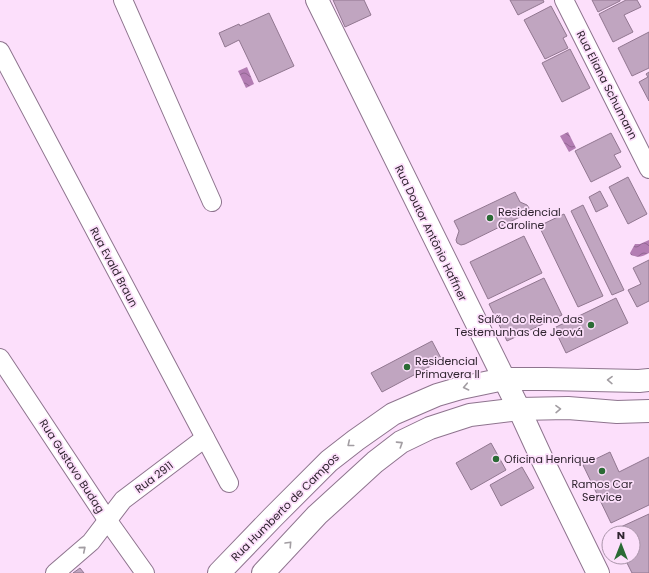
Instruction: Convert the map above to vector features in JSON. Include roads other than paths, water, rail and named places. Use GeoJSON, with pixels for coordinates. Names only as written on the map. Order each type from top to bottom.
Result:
{"type":"FeatureCollection","features":[{"type":"Feature","properties":{"kind":"main road","name":"Rua Doutor Antônio Haffner"},"geometry":{"type":"LineString","coordinates":[[316,0],[504,379],[598,573]]}},
{"type":"Feature","properties":{"kind":"main road","name":"Rua Humberto de Campos"},"geometry":{"type":"LineString","coordinates":[[219,573],[329,461],[393,414],[437,395],[461,388],[504,379],[649,380]]}},
{"type":"Feature","properties":{"kind":"main road"},"geometry":{"type":"LineString","coordinates":[[262,573],[317,515],[375,462],[402,442],[430,428],[470,415],[519,410],[568,408],[617,412],[649,411]]}},
{"type":"Feature","properties":{"kind":"street"},"geometry":{"type":"LineString","coordinates":[[123,0],[212,202]]}},
{"type":"Feature","properties":{"kind":"street","name":"Rua Eliana Schumann"},"geometry":{"type":"LineString","coordinates":[[564,0],[649,169]]}},
{"type":"Feature","properties":{"kind":"street","name":"Rua Evald Braun"},"geometry":{"type":"LineString","coordinates":[[0,51],[228,483]]}},
{"type":"Feature","properties":{"kind":"street","name":"Rua Gustavo Budag"},"geometry":{"type":"LineString","coordinates":[[0,358],[108,521],[145,573]]}},
{"type":"Feature","properties":{"kind":"street","name":"Rua 2911"},"geometry":{"type":"LineString","coordinates":[[55,573],[91,542],[123,500],[205,438]]}},
{"type":"Feature","properties":{"kind":"water"},"geometry":{"type":"Polygon","coordinates":[[[247,67],[254,84],[246,88],[238,71],[247,67]]]}},
{"type":"Feature","properties":{"kind":"water"},"geometry":{"type":"Polygon","coordinates":[[[568,132],[576,148],[569,152],[560,136],[568,132]]]}},
{"type":"Feature","properties":{"kind":"water"},"geometry":{"type":"Polygon","coordinates":[[[649,240],[649,253],[640,257],[631,255],[630,253],[635,244],[640,244],[649,240]]]}},
{"type":"Feature","properties":{"kind":"place","name":"Residencial Caroline"},"geometry":{"type":"Point","coordinates":[490,218]}},
{"type":"Feature","properties":{"kind":"place","name":"Salão do Reino das Testemunhas de Jeová"},"geometry":{"type":"Point","coordinates":[591,325]}},
{"type":"Feature","properties":{"kind":"place","name":"Residencial Primavera II"},"geometry":{"type":"Point","coordinates":[407,367]}},
{"type":"Feature","properties":{"kind":"place","name":"Oficina Henrique"},"geometry":{"type":"Point","coordinates":[496,459]}},
{"type":"Feature","properties":{"kind":"place","name":"Ramos Car Service"},"geometry":{"type":"Point","coordinates":[602,471]}}]}
